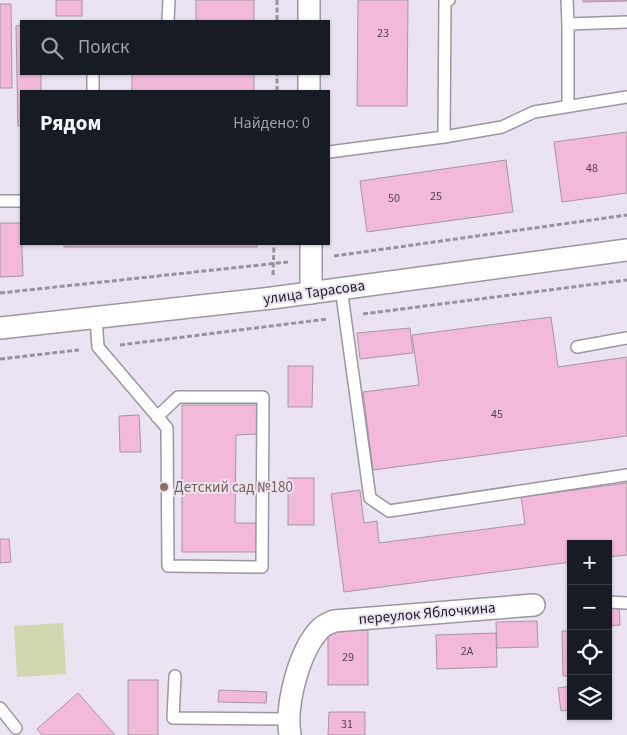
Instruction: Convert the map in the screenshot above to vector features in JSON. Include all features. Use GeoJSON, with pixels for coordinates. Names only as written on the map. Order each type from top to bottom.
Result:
{"type":"FeatureCollection","features":[{"type":"Feature","properties":{"kind":"street"},"geometry":{"type":"LineString","coordinates":[[309,0],[309,20]]}},
{"type":"Feature","properties":{"kind":"street"},"geometry":{"type":"LineString","coordinates":[[309,75],[310,90]]}},
{"type":"Feature","properties":{"kind":"street"},"geometry":{"type":"LineString","coordinates":[[311,245],[311,293]]}},
{"type":"Feature","properties":{"kind":"street","name":"улица Тарасова"},"geometry":{"type":"LineString","coordinates":[[0,328],[311,293],[627,250]]}},
{"type":"Feature","properties":{"kind":"street","name":"переулок Яблочкина"},"geometry":{"type":"LineString","coordinates":[[288,727],[306,650],[321,627],[334,621],[534,605]]}},
{"type":"Feature","properties":{"kind":"lane"},"geometry":{"type":"LineString","coordinates":[[168,20],[169,0]]}},
{"type":"Feature","properties":{"kind":"lane"},"geometry":{"type":"LineString","coordinates":[[444,137],[445,0],[449,0]]}},
{"type":"Feature","properties":{"kind":"lane"},"geometry":{"type":"LineString","coordinates":[[568,0],[568,105]]}},
{"type":"Feature","properties":{"kind":"lane"},"geometry":{"type":"LineString","coordinates":[[568,24],[627,22]]}},
{"type":"Feature","properties":{"kind":"lane"},"geometry":{"type":"LineString","coordinates":[[93,75],[93,90]]}},
{"type":"Feature","properties":{"kind":"lane"},"geometry":{"type":"LineString","coordinates":[[330,152],[444,137],[502,127],[534,112],[627,97]]}},
{"type":"Feature","properties":{"kind":"lane"},"geometry":{"type":"LineString","coordinates":[[0,201],[20,201]]}},
{"type":"Feature","properties":{"kind":"lane"},"geometry":{"type":"LineString","coordinates":[[342,288],[370,498],[389,511],[627,474]]}},
{"type":"Feature","properties":{"kind":"lane"},"geometry":{"type":"LineString","coordinates":[[96,318],[98,347],[167,428],[168,566],[262,567],[263,397],[178,397],[157,416]]}},
{"type":"Feature","properties":{"kind":"lane"},"geometry":{"type":"LineString","coordinates":[[577,347],[627,338]]}},
{"type":"Feature","properties":{"kind":"lane"},"geometry":{"type":"LineString","coordinates":[[612,602],[627,603]]}},
{"type":"Feature","properties":{"kind":"lane"},"geometry":{"type":"LineString","coordinates":[[175,676],[173,718],[288,727]]}},
{"type":"Feature","properties":{"kind":"lane"},"geometry":{"type":"LineString","coordinates":[[0,708],[16,728]]}},
{"type":"Feature","properties":{"kind":"path"},"geometry":{"type":"LineString","coordinates":[[277,0],[277,20]]}},
{"type":"Feature","properties":{"kind":"path"},"geometry":{"type":"LineString","coordinates":[[277,75],[277,90]]}},
{"type":"Feature","properties":{"kind":"path"},"geometry":{"type":"LineString","coordinates":[[0,359],[627,280]]}},
{"type":"Feature","properties":{"kind":"green space"},"geometry":{"type":"Polygon","coordinates":[[[63,623],[66,674],[17,677],[14,626],[63,623]]]}},
{"type":"Feature","properties":{"kind":"building"},"geometry":{"type":"Polygon","coordinates":[[[56,0],[82,0],[82,16],[56,16],[56,0]]]}},
{"type":"Feature","properties":{"kind":"building"},"geometry":{"type":"Polygon","coordinates":[[[196,0],[254,0],[254,20],[196,20],[196,0]]]}},
{"type":"Feature","properties":{"kind":"building"},"geometry":{"type":"Polygon","coordinates":[[[358,0],[408,0],[407,106],[357,106],[358,0]]]}},
{"type":"Feature","properties":{"kind":"building"},"geometry":{"type":"Polygon","coordinates":[[[583,0],[627,0],[627,1],[583,2],[583,0]]]}},
{"type":"Feature","properties":{"kind":"building"},"geometry":{"type":"Polygon","coordinates":[[[0,4],[11,4],[12,88],[0,88],[0,4]]]}},
{"type":"Feature","properties":{"kind":"building"},"geometry":{"type":"Polygon","coordinates":[[[20,25],[20,75],[41,75],[41,90],[20,90],[20,126],[18,126],[16,26],[20,25]]]}},
{"type":"Feature","properties":{"kind":"building"},"geometry":{"type":"Polygon","coordinates":[[[132,75],[254,75],[254,90],[132,90],[132,75]]]}},
{"type":"Feature","properties":{"kind":"building"},"geometry":{"type":"Polygon","coordinates":[[[627,132],[627,193],[562,202],[554,142],[627,132]]]}},
{"type":"Feature","properties":{"kind":"building"},"geometry":{"type":"Polygon","coordinates":[[[506,160],[513,212],[367,232],[360,181],[506,160]]]}},
{"type":"Feature","properties":{"kind":"building"},"geometry":{"type":"Polygon","coordinates":[[[0,223],[20,223],[23,276],[0,277],[0,223]]]}},
{"type":"Feature","properties":{"kind":"building"},"geometry":{"type":"Polygon","coordinates":[[[64,245],[257,245],[257,247],[64,247],[64,245]]]}},
{"type":"Feature","properties":{"kind":"building"},"geometry":{"type":"Polygon","coordinates":[[[551,317],[558,367],[627,357],[627,436],[373,470],[363,392],[419,385],[412,335],[551,317]]]}},
{"type":"Feature","properties":{"kind":"building"},"geometry":{"type":"Polygon","coordinates":[[[410,328],[413,353],[360,359],[357,333],[410,328]]]}},
{"type":"Feature","properties":{"kind":"building"},"geometry":{"type":"Polygon","coordinates":[[[288,366],[313,366],[312,407],[288,407],[288,366]]]}},
{"type":"Feature","properties":{"kind":"building"},"geometry":{"type":"Polygon","coordinates":[[[182,405],[257,405],[257,434],[236,435],[235,523],[256,523],[256,552],[182,552],[182,405]]]}},
{"type":"Feature","properties":{"kind":"building"},"geometry":{"type":"Polygon","coordinates":[[[139,415],[141,452],[120,452],[119,416],[139,415]]]}},
{"type":"Feature","properties":{"kind":"building"},"geometry":{"type":"Polygon","coordinates":[[[288,478],[314,478],[314,525],[288,525],[288,478]]]}},
{"type":"Feature","properties":{"kind":"building"},"geometry":{"type":"Polygon","coordinates":[[[627,483],[627,555],[612,557],[612,540],[567,540],[567,563],[344,592],[331,494],[360,490],[364,523],[377,521],[379,543],[525,524],[521,497],[627,483]]]}},
{"type":"Feature","properties":{"kind":"building"},"geometry":{"type":"Polygon","coordinates":[[[0,539],[9,539],[11,562],[0,563],[0,539]]]}},
{"type":"Feature","properties":{"kind":"building"},"geometry":{"type":"Polygon","coordinates":[[[612,605],[619,605],[620,625],[612,626],[612,605]]]}},
{"type":"Feature","properties":{"kind":"building"},"geometry":{"type":"Polygon","coordinates":[[[537,621],[538,647],[497,648],[496,622],[537,621]]]}},
{"type":"Feature","properties":{"kind":"building"},"geometry":{"type":"Polygon","coordinates":[[[328,630],[368,630],[368,685],[328,685],[328,630]]]}},
{"type":"Feature","properties":{"kind":"building"},"geometry":{"type":"Polygon","coordinates":[[[562,631],[567,631],[567,676],[563,676],[562,631]]]}},
{"type":"Feature","properties":{"kind":"building"},"geometry":{"type":"Polygon","coordinates":[[[496,633],[497,667],[437,669],[436,635],[496,633]]]}},
{"type":"Feature","properties":{"kind":"building"},"geometry":{"type":"Polygon","coordinates":[[[128,680],[158,680],[158,735],[128,735],[128,680]]]}},
{"type":"Feature","properties":{"kind":"building"},"geometry":{"type":"Polygon","coordinates":[[[567,687],[567,710],[561,711],[558,688],[567,687]]]}},
{"type":"Feature","properties":{"kind":"building"},"geometry":{"type":"Polygon","coordinates":[[[219,690],[267,692],[266,703],[218,702],[219,690]]]}},
{"type":"Feature","properties":{"kind":"building"},"geometry":{"type":"Polygon","coordinates":[[[78,693],[115,735],[42,735],[37,729],[78,693]]]}},
{"type":"Feature","properties":{"kind":"building"},"geometry":{"type":"Polygon","coordinates":[[[329,712],[365,712],[365,735],[328,735],[329,712]]]}},
{"type":"Feature","properties":{"kind":"place","name":"Детский сад №180"},"geometry":{"type":"Point","coordinates":[164,487]}}]}
